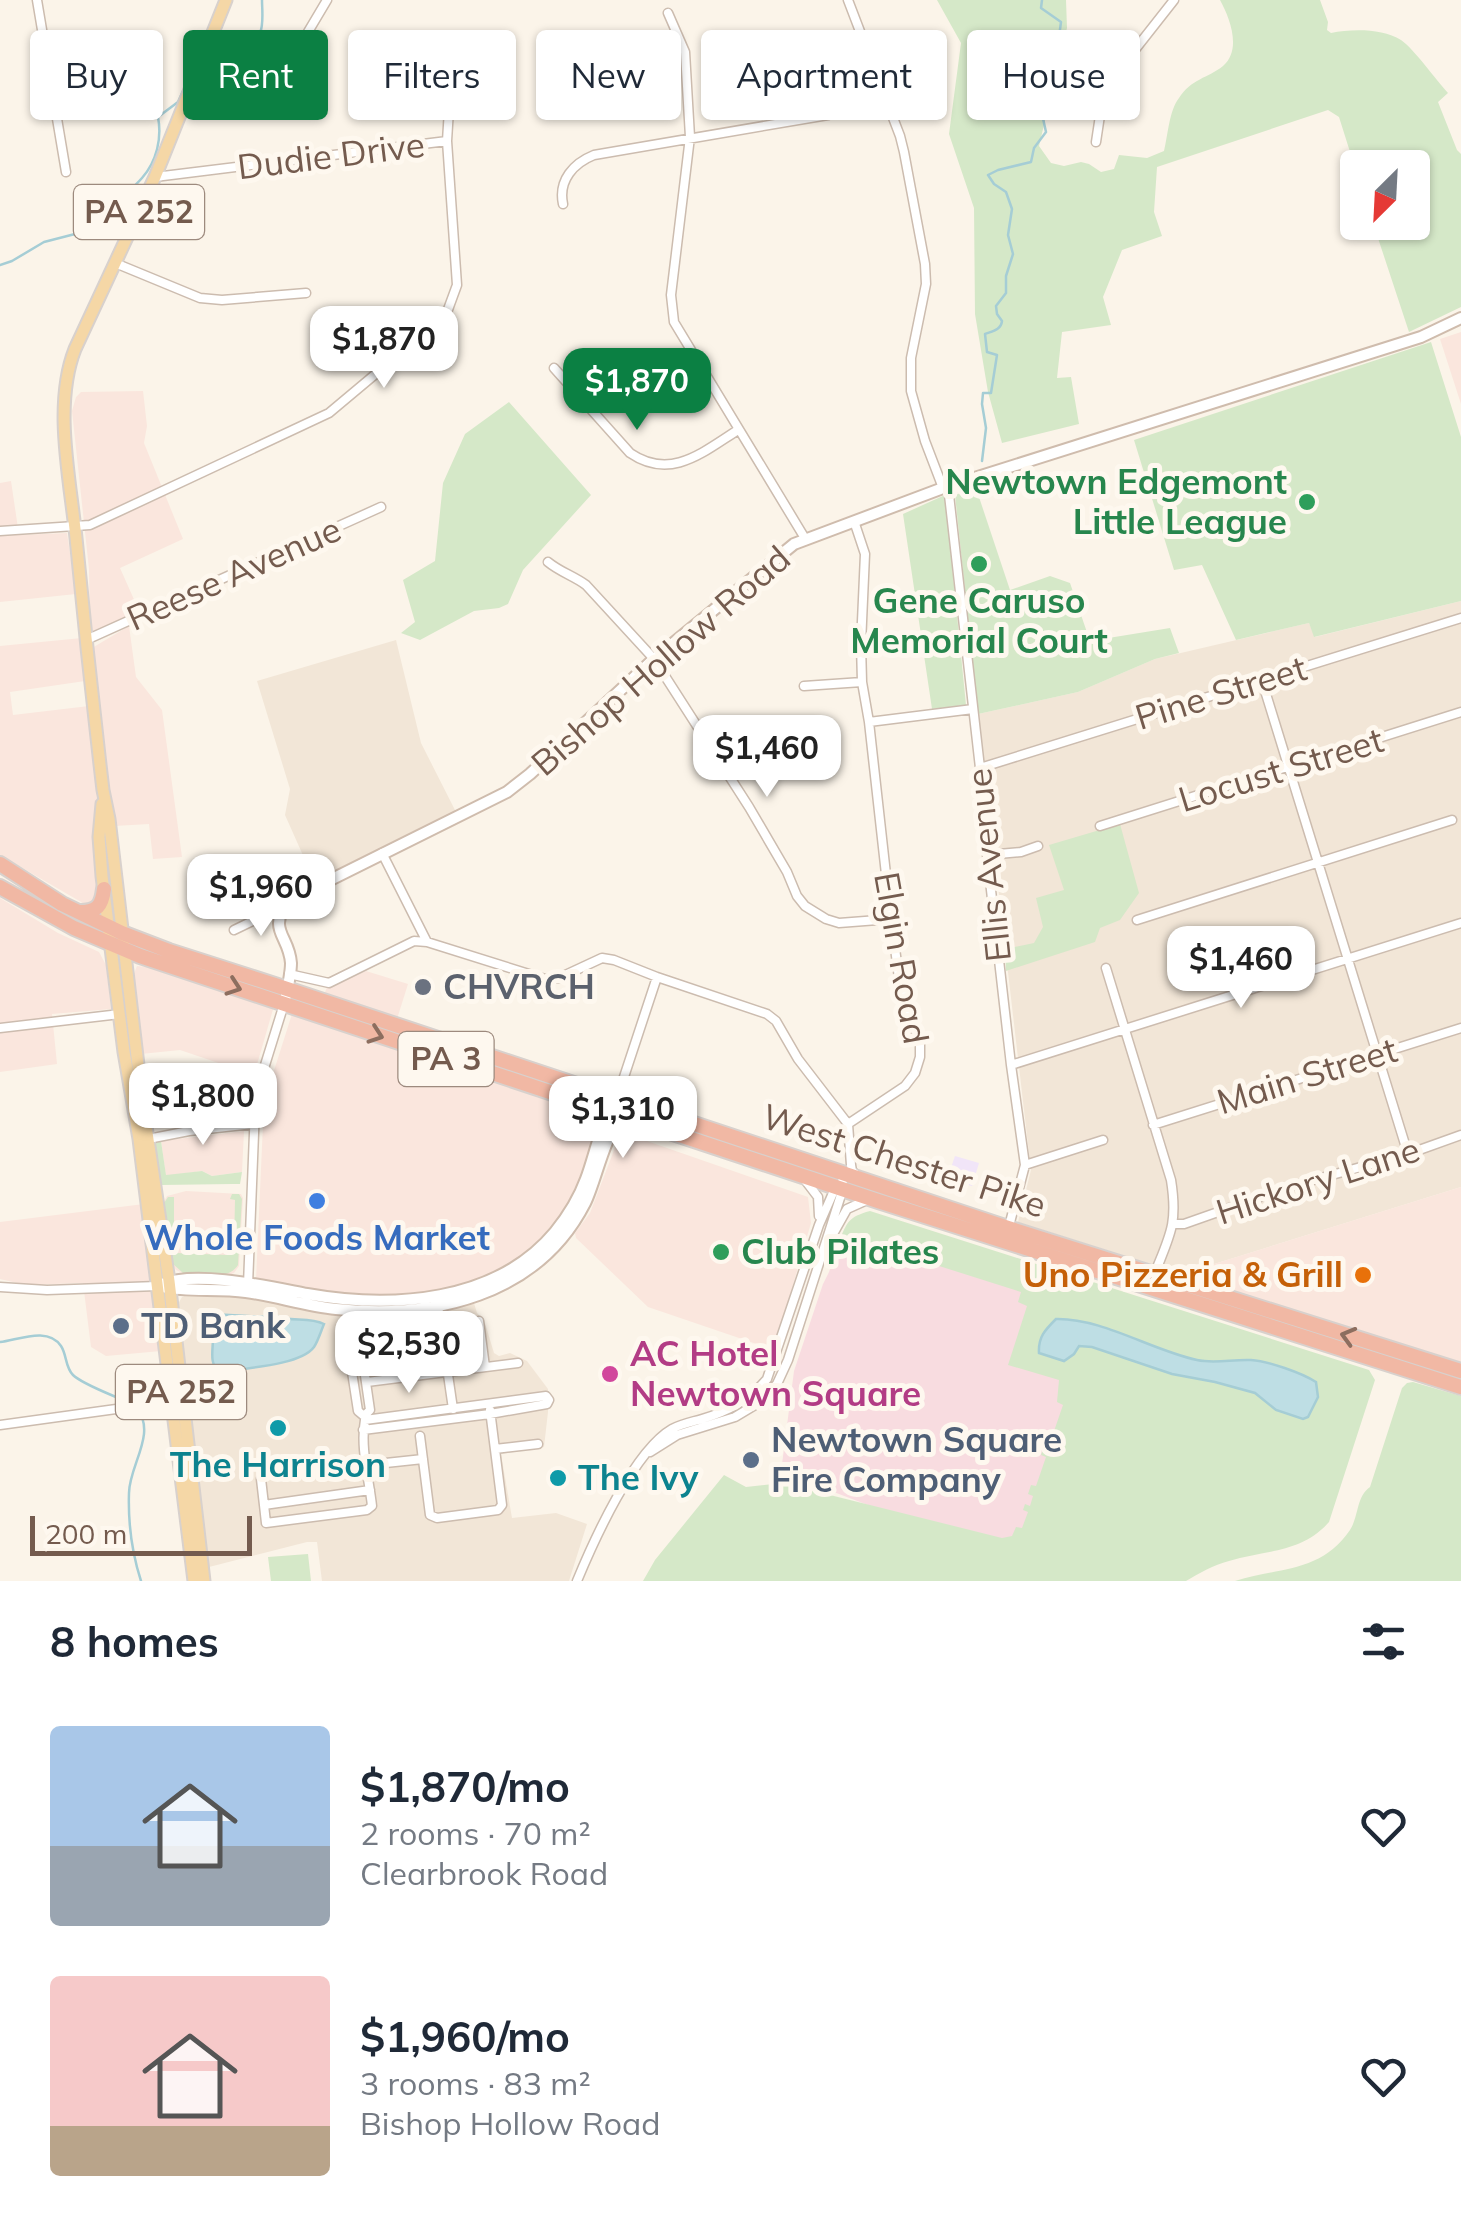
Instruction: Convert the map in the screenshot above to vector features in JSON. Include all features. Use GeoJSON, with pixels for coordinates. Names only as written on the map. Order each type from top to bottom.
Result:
{"type":"FeatureCollection","features":[{"type":"Feature","properties":{"kind":"highway","name":"West Chester Pike"},"geometry":{"type":"LineString","coordinates":[[0,864],[116,938]]}},
{"type":"Feature","properties":{"kind":"highway","name":"West Chester Pike"},"geometry":{"type":"LineString","coordinates":[[0,887],[40,911],[116,938],[169,951],[624,1101],[838,1179],[878,1202],[1154,1274],[1461,1371]]}},
{"type":"Feature","properties":{"kind":"highway"},"geometry":{"type":"LineString","coordinates":[[78,912],[98,908],[104,890]]}},
{"type":"Feature","properties":{"kind":"highway","name":"West Chester Pike"},"geometry":{"type":"LineString","coordinates":[[287,989],[609,1113],[791,1173],[859,1178],[1006,1234],[1461,1388]]}},
{"type":"Feature","properties":{"kind":"main road","name":"PA 252"},"geometry":{"type":"LineString","coordinates":[[165,1285],[120,1014],[109,819],[74,526],[64,390],[71,360],[155,177],[226,0]]}},
{"type":"Feature","properties":{"kind":"main road","name":"PA 252"},"geometry":{"type":"LineString","coordinates":[[103,790],[99,837],[104,890],[116,938],[148,1139],[194,1581]]}},
{"type":"Feature","properties":{"kind":"main road","name":"PA 252"},"geometry":{"type":"LineString","coordinates":[[177,1401],[204,1581]]}},
{"type":"Feature","properties":{"kind":"street"},"geometry":{"type":"LineString","coordinates":[[37,0],[66,172]]}},
{"type":"Feature","properties":{"kind":"street"},"geometry":{"type":"LineString","coordinates":[[309,30],[327,0]]}},
{"type":"Feature","properties":{"kind":"street","name":"Ellis Avenue"},"geometry":{"type":"LineString","coordinates":[[848,0],[859,30]]}},
{"type":"Feature","properties":{"kind":"street"},"geometry":{"type":"LineString","coordinates":[[1096,142],[1104,89],[1174,0]]}},
{"type":"Feature","properties":{"kind":"street"},"geometry":{"type":"LineString","coordinates":[[668,14],[684,52],[690,137],[671,307],[674,322],[806,540]]}},
{"type":"Feature","properties":{"kind":"street"},"geometry":{"type":"LineString","coordinates":[[0,531],[90,525],[329,413],[446,315],[458,285],[446,142],[448,120]]}},
{"type":"Feature","properties":{"kind":"street"},"geometry":{"type":"LineString","coordinates":[[562,204],[560,192],[569,172],[594,154],[797,120]]}},
{"type":"Feature","properties":{"kind":"street","name":"Ellis Avenue"},"geometry":{"type":"LineString","coordinates":[[893,120],[904,152],[926,284],[910,358],[911,392],[924,442],[946,487],[1025,1166],[1006,1234]]}},
{"type":"Feature","properties":{"kind":"street","name":"Dudie Drive"},"geometry":{"type":"LineString","coordinates":[[155,177],[446,142]]}},
{"type":"Feature","properties":{"kind":"street"},"geometry":{"type":"LineString","coordinates":[[115,263],[200,298],[222,300],[306,293]]}},
{"type":"Feature","properties":{"kind":"street","name":"Bishop Hollow Road"},"geometry":{"type":"LineString","coordinates":[[234,930],[267,914],[279,913],[302,892],[508,792],[654,659],[794,544],[946,487],[1420,337],[1461,318]]}},
{"type":"Feature","properties":{"kind":"street"},"geometry":{"type":"LineString","coordinates":[[554,368],[630,453],[642,460],[654,464],[680,463],[738,430]]}},
{"type":"Feature","properties":{"kind":"street","name":"Reese Avenue"},"geometry":{"type":"LineString","coordinates":[[86,640],[381,507]]}},
{"type":"Feature","properties":{"kind":"street","name":"Elgin Road"},"geometry":{"type":"LineString","coordinates":[[848,1124],[905,1086],[920,1057],[920,1042],[905,1004],[890,919],[862,682],[865,554],[854,520]]}},
{"type":"Feature","properties":{"kind":"street"},"geometry":{"type":"LineString","coordinates":[[548,562],[586,585],[654,659],[750,807],[805,906],[838,923],[890,919]]}},
{"type":"Feature","properties":{"kind":"street","name":"Pine Street"},"geometry":{"type":"LineString","coordinates":[[980,768],[1461,618]]}},
{"type":"Feature","properties":{"kind":"street"},"geometry":{"type":"LineString","coordinates":[[1262,681],[1408,1154]]}},
{"type":"Feature","properties":{"kind":"street"},"geometry":{"type":"LineString","coordinates":[[804,686],[862,682]]}},
{"type":"Feature","properties":{"kind":"street"},"geometry":{"type":"LineString","coordinates":[[869,722],[973,708]]}},
{"type":"Feature","properties":{"kind":"street","name":"Locust Street"},"geometry":{"type":"LineString","coordinates":[[1100,826],[1461,712]]}},
{"type":"Feature","properties":{"kind":"street"},"geometry":{"type":"LineString","coordinates":[[1137,920],[1452,820]]}},
{"type":"Feature","properties":{"kind":"street"},"geometry":{"type":"LineString","coordinates":[[987,855],[1038,846]]}},
{"type":"Feature","properties":{"kind":"street"},"geometry":{"type":"LineString","coordinates":[[382,853],[427,942]]}},
{"type":"Feature","properties":{"kind":"street"},"geometry":{"type":"LineString","coordinates":[[248,1287],[254,1124],[261,1078],[291,963],[278,927],[279,913]]}},
{"type":"Feature","properties":{"kind":"street"},"geometry":{"type":"LineString","coordinates":[[1011,1065],[1461,924]]}},
{"type":"Feature","properties":{"kind":"street"},"geometry":{"type":"LineString","coordinates":[[287,989],[329,983],[414,941],[545,979],[558,978],[602,958],[614,960],[776,1021],[798,1059],[848,1124],[852,1171],[859,1178]]}},
{"type":"Feature","properties":{"kind":"street"},"geometry":{"type":"LineString","coordinates":[[1106,968],[1171,1180],[1174,1224],[1154,1274]]}},
{"type":"Feature","properties":{"kind":"street"},"geometry":{"type":"LineString","coordinates":[[0,1287],[248,1287],[386,1302],[422,1299],[487,1280],[524,1261],[544,1244],[582,1190],[609,1113],[624,1101],[623,1080],[657,977]]}},
{"type":"Feature","properties":{"kind":"street"},"geometry":{"type":"LineString","coordinates":[[0,1028],[120,1014]]}},
{"type":"Feature","properties":{"kind":"street","name":"Main Street"},"geometry":{"type":"LineString","coordinates":[[1153,1125],[1461,1028]]}},
{"type":"Feature","properties":{"kind":"street"},"geometry":{"type":"LineString","coordinates":[[603,1094],[623,1080]]}},
{"type":"Feature","properties":{"kind":"street"},"geometry":{"type":"LineString","coordinates":[[248,1287],[331,1309],[383,1312],[438,1306],[478,1296],[530,1268],[550,1251],[584,1206],[612,1130],[631,1120]]}},
{"type":"Feature","properties":{"kind":"street"},"geometry":{"type":"LineString","coordinates":[[148,1139],[254,1124]]}},
{"type":"Feature","properties":{"kind":"street","name":"Hickory Lane"},"geometry":{"type":"LineString","coordinates":[[1174,1224],[1198,1220],[1292,1186],[1461,1135]]}},
{"type":"Feature","properties":{"kind":"street"},"geometry":{"type":"LineString","coordinates":[[1025,1166],[1104,1140]]}},
{"type":"Feature","properties":{"kind":"street"},"geometry":{"type":"LineString","coordinates":[[577,1581],[604,1521],[657,1439],[676,1426],[732,1409],[753,1395],[767,1378],[819,1225],[850,1153]]}},
{"type":"Feature","properties":{"kind":"street"},"geometry":{"type":"LineString","coordinates":[[791,1173],[804,1179],[816,1192],[819,1225]]}},
{"type":"Feature","properties":{"kind":"street"},"geometry":{"type":"LineString","coordinates":[[646,1454],[677,1435],[735,1417],[760,1402],[776,1384],[788,1360],[820,1260],[838,1179]]}},
{"type":"Feature","properties":{"kind":"street"},"geometry":{"type":"LineString","coordinates":[[820,1260],[847,1209],[864,1201],[878,1202]]}},
{"type":"Feature","properties":{"kind":"street"},"geometry":{"type":"LineString","coordinates":[[438,1306],[454,1419]]}},
{"type":"Feature","properties":{"kind":"street"},"geometry":{"type":"LineString","coordinates":[[479,1321],[485,1368]]}},
{"type":"Feature","properties":{"kind":"street"},"geometry":{"type":"LineString","coordinates":[[404,1333],[409,1377]]}},
{"type":"Feature","properties":{"kind":"street"},"geometry":{"type":"LineString","coordinates":[[356,1339],[363,1351],[367,1382],[370,1410],[364,1416],[358,1411],[348,1346],[356,1339]]}},
{"type":"Feature","properties":{"kind":"street"},"geometry":{"type":"LineString","coordinates":[[367,1382],[518,1363]]}},
{"type":"Feature","properties":{"kind":"street"},"geometry":{"type":"LineString","coordinates":[[546,1396],[553,1399],[547,1404],[454,1419],[364,1425],[452,1408],[546,1396]]}},
{"type":"Feature","properties":{"kind":"street"},"geometry":{"type":"LineString","coordinates":[[0,1425],[177,1401]]}},
{"type":"Feature","properties":{"kind":"street"},"geometry":{"type":"LineString","coordinates":[[420,1436],[430,1514],[437,1518],[498,1510],[502,1504],[489,1403]]}},
{"type":"Feature","properties":{"kind":"street"},"geometry":{"type":"LineString","coordinates":[[261,1479],[266,1523],[367,1510],[372,1506],[364,1425]]}},
{"type":"Feature","properties":{"kind":"street"},"geometry":{"type":"LineString","coordinates":[[494,1449],[538,1444]]}},
{"type":"Feature","properties":{"kind":"street"},"geometry":{"type":"LineString","coordinates":[[367,1465],[423,1460]]}},
{"type":"Feature","properties":{"kind":"street"},"geometry":{"type":"LineString","coordinates":[[264,1505],[370,1490]]}},
{"type":"Feature","properties":{"kind":"shaded area"},"geometry":{"type":"Polygon","coordinates":[[[1461,332],[1461,404],[1440,339],[1461,332]]]}},
{"type":"Feature","properties":{"kind":"shaded area"},"geometry":{"type":"Polygon","coordinates":[[[143,391],[147,426],[144,443],[183,539],[120,568],[140,613],[90,636],[89,569],[72,411],[81,392],[143,391]]]}},
{"type":"Feature","properties":{"kind":"shaded area"},"geometry":{"type":"Polygon","coordinates":[[[11,481],[19,535],[67,533],[76,594],[0,602],[0,483],[11,481]]]}},
{"type":"Feature","properties":{"kind":"shaded area"},"geometry":{"type":"Polygon","coordinates":[[[1461,601],[1461,1187],[1182,1274],[1018,1222],[1031,1170],[978,714],[1078,692],[1155,659],[1309,623],[1315,637],[1461,601]]]}},
{"type":"Feature","properties":{"kind":"shaded area"},"geometry":{"type":"Polygon","coordinates":[[[129,626],[136,677],[162,710],[182,857],[153,859],[149,824],[114,826],[92,648],[129,626]]]}},
{"type":"Feature","properties":{"kind":"shaded area"},"geometry":{"type":"Polygon","coordinates":[[[82,638],[85,681],[10,692],[13,715],[89,706],[98,790],[93,832],[100,891],[98,899],[88,906],[0,855],[0,646],[82,638]]]}},
{"type":"Feature","properties":{"kind":"shaded area"},"geometry":{"type":"Polygon","coordinates":[[[396,640],[421,743],[457,814],[314,880],[285,815],[290,789],[257,681],[396,640]]]}},
{"type":"Feature","properties":{"kind":"shaded area"},"geometry":{"type":"Polygon","coordinates":[[[0,898],[99,952],[106,965],[111,1009],[52,1014],[57,1064],[0,1072],[0,898]]]}},
{"type":"Feature","properties":{"kind":"shaded area"},"geometry":{"type":"Polygon","coordinates":[[[137,966],[165,969],[274,1006],[254,1075],[180,1050],[141,1054],[132,979],[137,966]]]}},
{"type":"Feature","properties":{"kind":"shaded area"},"geometry":{"type":"Polygon","coordinates":[[[366,971],[408,984],[397,1019],[324,995],[327,987],[366,971]]]}},
{"type":"Feature","properties":{"kind":"shaded area"},"geometry":{"type":"Polygon","coordinates":[[[292,1014],[596,1114],[600,1119],[581,1176],[564,1210],[544,1236],[512,1262],[475,1282],[432,1294],[348,1296],[256,1280],[264,1102],[292,1014]]]}},
{"type":"Feature","properties":{"kind":"shaded area"},"geometry":{"type":"Polygon","coordinates":[[[244,1131],[242,1172],[212,1176],[202,1171],[166,1176],[161,1141],[244,1131]]]}},
{"type":"Feature","properties":{"kind":"shaded area"},"geometry":{"type":"Polygon","coordinates":[[[621,1132],[808,1197],[811,1223],[774,1350],[648,1307],[576,1238],[575,1233],[590,1213],[621,1132]]]}},
{"type":"Feature","properties":{"kind":"shaded area"},"geometry":{"type":"Polygon","coordinates":[[[955,1156],[979,1163],[972,1186],[947,1179],[955,1156]]]}},
{"type":"Feature","properties":{"kind":"shaded area"},"geometry":{"type":"Polygon","coordinates":[[[1461,1187],[1461,1362],[1182,1274],[1461,1187]]]}},
{"type":"Feature","properties":{"kind":"shaded area"},"geometry":{"type":"Polygon","coordinates":[[[186,1191],[241,1194],[239,1266],[234,1273],[185,1274],[171,1263],[162,1205],[167,1196],[186,1191]]]}},
{"type":"Feature","properties":{"kind":"shaded area"},"geometry":{"type":"Polygon","coordinates":[[[144,1204],[161,1351],[106,1356],[91,1347],[83,1283],[26,1285],[0,1279],[0,1222],[144,1204]]]}},
{"type":"Feature","properties":{"kind":"shaded area"},"geometry":{"type":"Polygon","coordinates":[[[843,1232],[1039,1296],[1093,1385],[1026,1541],[968,1543],[781,1472],[794,1371],[843,1232]]]}},
{"type":"Feature","properties":{"kind":"shaded area"},"geometry":{"type":"Polygon","coordinates":[[[191,1293],[243,1296],[369,1317],[413,1315],[474,1303],[494,1353],[510,1353],[527,1361],[548,1389],[544,1447],[501,1454],[512,1518],[556,1513],[587,1524],[569,1581],[322,1581],[317,1542],[209,1567],[178,1304],[191,1293]]]}},
{"type":"Feature","properties":{"kind":"green space"},"geometry":{"type":"Polygon","coordinates":[[[937,0],[1066,0],[1067,30],[967,30],[967,120],[1045,120],[1039,146],[1051,163],[1064,166],[1081,162],[1101,172],[1114,169],[1119,155],[1147,158],[1164,151],[1179,98],[1229,59],[1232,34],[1220,0],[1320,0],[1331,33],[1366,30],[1401,40],[1448,93],[1438,102],[1461,154],[1461,307],[1409,332],[1379,240],[1430,240],[1430,150],[1349,150],[1339,117],[1328,110],[1157,167],[1154,212],[1162,236],[1122,250],[1103,297],[1111,325],[1062,332],[1057,378],[1071,377],[1079,424],[1002,443],[988,392],[975,314],[974,208],[949,134],[961,43],[937,0]]]}},
{"type":"Feature","properties":{"kind":"green space","name":"Newtown Edgemont Little League"},"geometry":{"type":"Polygon","coordinates":[[[1431,342],[1461,437],[1461,601],[1314,637],[1309,623],[1236,640],[1202,565],[1174,570],[1134,440],[1431,342]]]}},
{"type":"Feature","properties":{"kind":"green space"},"geometry":{"type":"Polygon","coordinates":[[[509,402],[591,495],[523,570],[508,604],[474,611],[420,640],[401,633],[415,622],[403,580],[435,561],[443,483],[465,434],[509,402]]]}},
{"type":"Feature","properties":{"kind":"green space"},"geometry":{"type":"Polygon","coordinates":[[[976,488],[1010,590],[1050,576],[1070,583],[1090,641],[1170,628],[1179,653],[1155,659],[1078,692],[978,714],[955,495],[976,488]]]}},
{"type":"Feature","properties":{"kind":"green space"},"geometry":{"type":"Polygon","coordinates":[[[945,495],[966,705],[932,709],[903,514],[945,495]]]}},
{"type":"Feature","properties":{"kind":"green space"},"geometry":{"type":"Polygon","coordinates":[[[1120,824],[1139,893],[1120,920],[1100,928],[1095,942],[1006,971],[1005,949],[1034,943],[1043,927],[1036,898],[1064,890],[1049,845],[1120,824]]]}},
{"type":"Feature","properties":{"kind":"green space"},"geometry":{"type":"Polygon","coordinates":[[[161,1141],[166,1175],[242,1172],[240,1184],[161,1185],[154,1144],[161,1141]]]}},
{"type":"Feature","properties":{"kind":"green space"},"geometry":{"type":"Polygon","coordinates":[[[232,1194],[239,1194],[242,1199],[238,1265],[221,1275],[183,1273],[172,1263],[162,1206],[168,1197],[174,1197],[177,1253],[227,1255],[228,1247],[234,1246],[232,1194]]]}},
{"type":"Feature","properties":{"kind":"green space"},"geometry":{"type":"Polygon","coordinates":[[[870,1211],[1369,1370],[1375,1380],[1329,1522],[1295,1545],[1223,1563],[1186,1581],[643,1581],[655,1560],[724,1475],[746,1487],[782,1483],[1002,1538],[1012,1536],[1016,1527],[1022,1528],[1028,1512],[1023,1510],[1025,1504],[1030,1506],[1033,1496],[1028,1494],[1031,1485],[1036,1486],[1046,1457],[1041,1455],[1048,1433],[1053,1434],[1063,1405],[1057,1402],[1059,1380],[1008,1365],[1027,1306],[1018,1302],[1021,1292],[851,1238],[847,1245],[839,1242],[849,1221],[870,1211]]]}},
{"type":"Feature","properties":{"kind":"green space"},"geometry":{"type":"Polygon","coordinates":[[[1413,1382],[1461,1396],[1461,1581],[1235,1581],[1298,1566],[1339,1544],[1370,1487],[1402,1388],[1413,1382]]]}},
{"type":"Feature","properties":{"kind":"green space"},"geometry":{"type":"Polygon","coordinates":[[[308,1554],[311,1581],[271,1581],[268,1557],[308,1554]]]}},
{"type":"Feature","properties":{"kind":"water"},"geometry":{"type":"Polygon","coordinates":[[[212,1314],[273,1315],[324,1324],[314,1347],[307,1353],[270,1365],[219,1372],[213,1361],[213,1338],[207,1331],[212,1314]]]}},
{"type":"Feature","properties":{"kind":"water"},"geometry":{"type":"Polygon","coordinates":[[[1056,1319],[1109,1329],[1197,1360],[1251,1360],[1275,1365],[1316,1382],[1318,1397],[1308,1417],[1303,1419],[1276,1410],[1255,1393],[1172,1374],[1092,1347],[1079,1346],[1064,1361],[1039,1353],[1043,1334],[1056,1319]]]}},
{"type":"Feature","properties":{"kind":"waterway"},"geometry":{"type":"LineString","coordinates":[[261,30],[262,0]]}},
{"type":"Feature","properties":{"kind":"waterway"},"geometry":{"type":"LineString","coordinates":[[982,461],[986,428],[983,393],[991,393],[997,355],[987,352],[985,334],[1001,324],[996,306],[1006,293],[1006,276],[1013,254],[1008,235],[1012,209],[1006,192],[988,175],[1031,162],[1034,148],[1046,132],[1042,114],[1061,22],[1041,8],[1042,0]]}},
{"type":"Feature","properties":{"kind":"waterway"},"geometry":{"type":"LineString","coordinates":[[127,197],[155,157],[158,117],[178,102],[183,91]]}},
{"type":"Feature","properties":{"kind":"waterway"},"geometry":{"type":"LineString","coordinates":[[0,265],[44,242],[75,234],[87,226],[99,227],[123,207]]}},
{"type":"Feature","properties":{"kind":"waterway"},"geometry":{"type":"LineString","coordinates":[[0,1342],[49,1337],[61,1346],[73,1375],[131,1404]]}},
{"type":"Feature","properties":{"kind":"waterway"},"geometry":{"type":"LineString","coordinates":[[137,1409],[144,1428],[130,1483],[129,1504],[141,1581]]}},
{"type":"Feature","properties":{"kind":"place","name":"Newtown Edgemont Little League"},"geometry":{"type":"Point","coordinates":[1307,502]}},
{"type":"Feature","properties":{"kind":"place","name":"Gene Caruso Memorial Court"},"geometry":{"type":"Point","coordinates":[979,564]}},
{"type":"Feature","properties":{"kind":"place","name":"CHVRCH"},"geometry":{"type":"Point","coordinates":[423,987]}},
{"type":"Feature","properties":{"kind":"place","name":"Whole Foods Market"},"geometry":{"type":"Point","coordinates":[317,1201]}},
{"type":"Feature","properties":{"kind":"place","name":"Club Pilates"},"geometry":{"type":"Point","coordinates":[721,1252]}},
{"type":"Feature","properties":{"kind":"place","name":"Uno Pizzeria & Grill"},"geometry":{"type":"Point","coordinates":[1363,1275]}},
{"type":"Feature","properties":{"kind":"place","name":"TD Bank"},"geometry":{"type":"Point","coordinates":[121,1326]}},
{"type":"Feature","properties":{"kind":"place","name":"AC Hotel Newtown Square"},"geometry":{"type":"Point","coordinates":[610,1374]}},
{"type":"Feature","properties":{"kind":"place","name":"The Harrison"},"geometry":{"type":"Point","coordinates":[278,1428]}},
{"type":"Feature","properties":{"kind":"place","name":"Newtown Square Fire Company"},"geometry":{"type":"Point","coordinates":[751,1460]}},
{"type":"Feature","properties":{"kind":"place","name":"The Ivy"},"geometry":{"type":"Point","coordinates":[558,1478]}}]}
